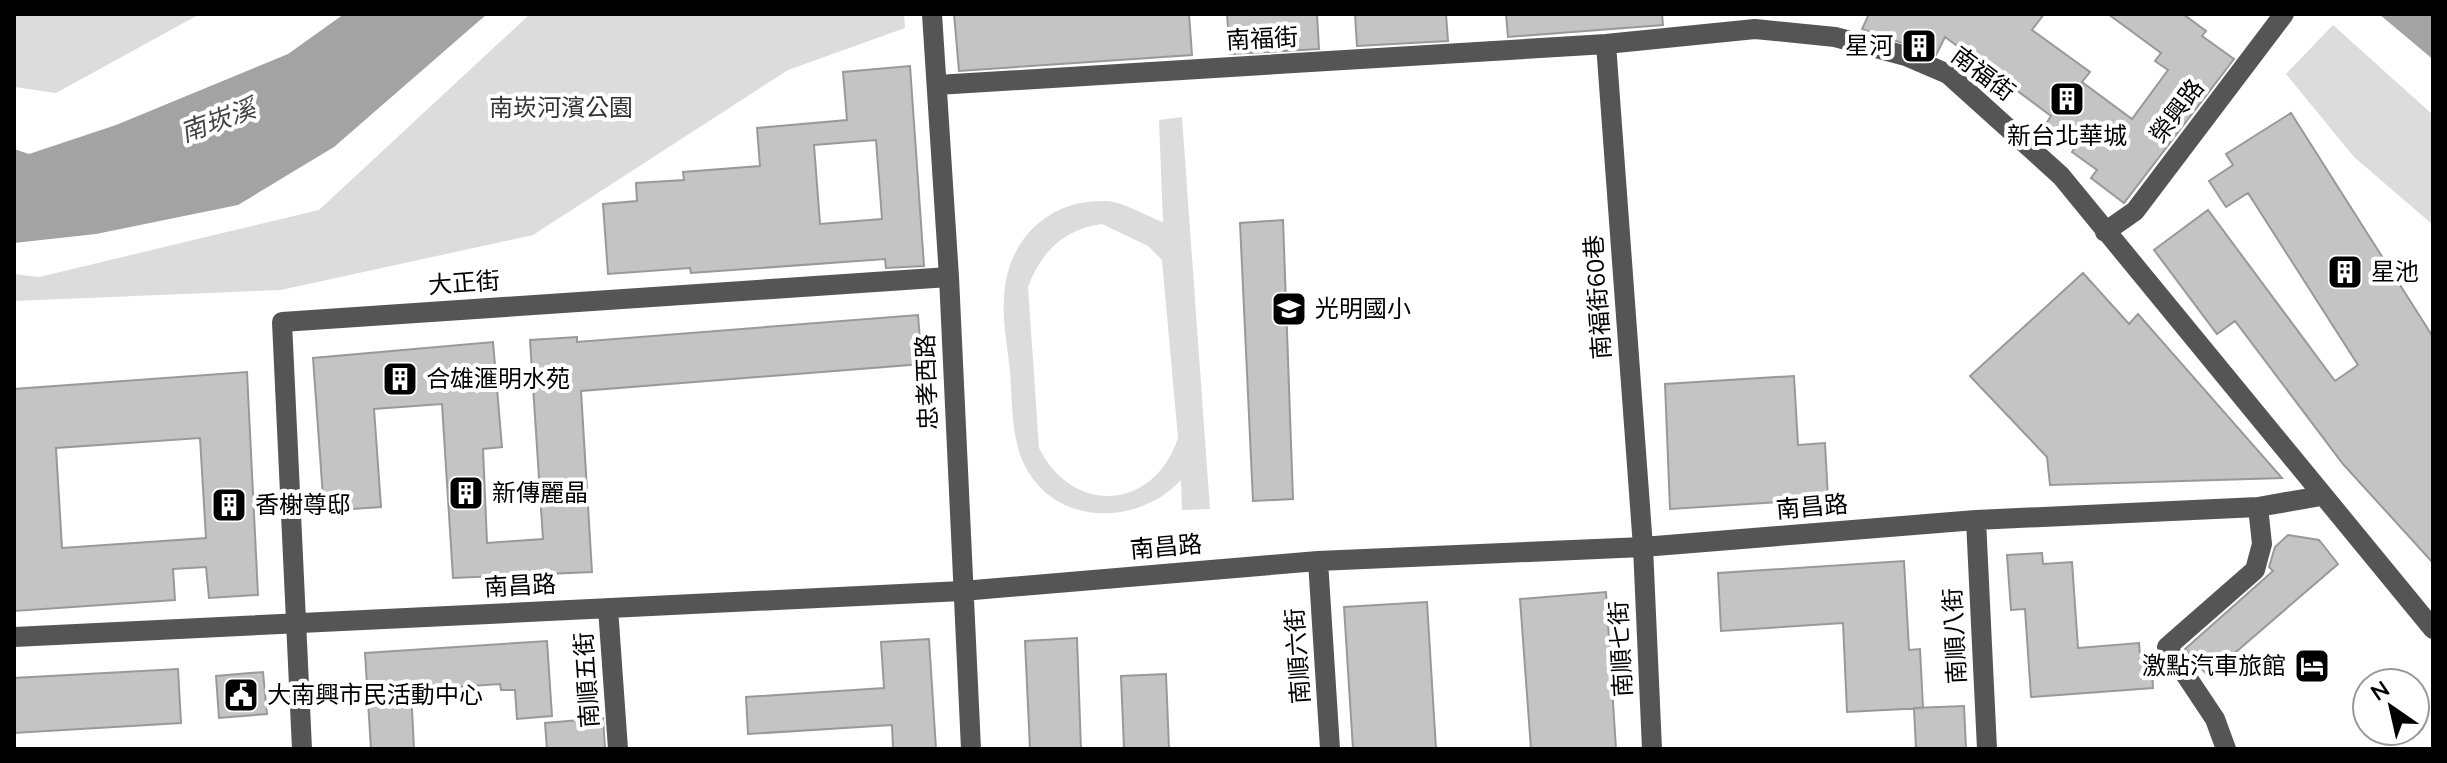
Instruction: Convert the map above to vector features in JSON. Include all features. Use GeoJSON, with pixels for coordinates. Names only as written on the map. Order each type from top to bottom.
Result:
{"type":"FeatureCollection","features":[{"type":"Feature","properties":{"kind":"street","name":"忠孝西路"},"geometry":{"type":"LineString","coordinates":[[932,14],[949,277],[971,749]]}},
{"type":"Feature","properties":{"kind":"street","name":"榮興路"},"geometry":{"type":"LineString","coordinates":[[2105,232],[2135,211],[2284,14]]}},
{"type":"Feature","properties":{"kind":"street","name":"南福街"},"geometry":{"type":"LineString","coordinates":[[937,85],[1606,44],[1755,29],[1835,37],[1906,56],[1948,74],[2061,176],[2433,629]]}},
{"type":"Feature","properties":{"kind":"street","name":"南福街60巷"},"geometry":{"type":"LineString","coordinates":[[1606,44],[1643,547]]}},
{"type":"Feature","properties":{"kind":"street","name":"大正街"},"geometry":{"type":"LineString","coordinates":[[296,622],[282,322],[949,277]]}},
{"type":"Feature","properties":{"kind":"street","name":"南昌路"},"geometry":{"type":"LineString","coordinates":[[14,637],[962,591],[1318,561],[1643,547],[1976,520],[2258,507],[2321,496]]}},
{"type":"Feature","properties":{"kind":"street"},"geometry":{"type":"LineString","coordinates":[[2226,749],[2215,719],[2167,647],[2255,570],[2262,544],[2258,507]]}},
{"type":"Feature","properties":{"kind":"street","name":"南順八街"},"geometry":{"type":"LineString","coordinates":[[1976,520],[1987,749]]}},
{"type":"Feature","properties":{"kind":"street","name":"南順七街"},"geometry":{"type":"LineString","coordinates":[[1643,547],[1652,749]]}},
{"type":"Feature","properties":{"kind":"street","name":"南順六街"},"geometry":{"type":"LineString","coordinates":[[1318,561],[1330,749]]}},
{"type":"Feature","properties":{"kind":"street","name":"南順五街"},"geometry":{"type":"LineString","coordinates":[[608,608],[618,749]]}},
{"type":"Feature","properties":{"kind":"street"},"geometry":{"type":"LineString","coordinates":[[296,622],[302,749]]}},
{"type":"Feature","properties":{"kind":"green space"},"geometry":{"type":"Polygon","coordinates":[[[22,14],[200,14],[56,93],[14,87],[14,17],[22,14]]]}},
{"type":"Feature","properties":{"kind":"green space","name":"南崁河濱公園"},"geometry":{"type":"Polygon","coordinates":[[[530,14],[904,14],[905,28],[788,70],[533,235],[281,290],[14,301],[14,274],[39,277],[319,210],[530,14]]]}},
{"type":"Feature","properties":{"kind":"green space"},"geometry":{"type":"Polygon","coordinates":[[[2333,25],[2433,115],[2433,225],[2354,157],[2286,74],[2333,25]]]}},
{"type":"Feature","properties":{"kind":"green space"},"geometry":{"type":"Polygon","coordinates":[[[1182,117],[1210,509],[1182,510],[1181,480],[1164,495],[1145,505],[1124,511],[1081,511],[1043,491],[1029,473],[1018,449],[1004,317],[1007,278],[1012,259],[1022,242],[1048,216],[1065,207],[1085,202],[1113,202],[1163,222],[1159,120],[1182,117]],[[1102,224],[1089,226],[1065,237],[1047,253],[1028,287],[1039,448],[1054,470],[1072,485],[1092,494],[1112,496],[1132,491],[1151,480],[1167,462],[1178,438],[1162,260],[1148,246],[1102,224]]]}},
{"type":"Feature","properties":{"kind":"water","name":"南崁溪"},"geometry":{"type":"Polygon","coordinates":[[[344,14],[487,14],[334,147],[238,205],[96,234],[14,243],[14,149],[29,154],[116,125],[288,54],[344,14]]]}},
{"type":"Feature","properties":{"kind":"water"},"geometry":{"type":"Polygon","coordinates":[[[2379,14],[2433,14],[2433,60],[2429,56],[2379,14]]]}},
{"type":"Feature","properties":{"kind":"building"},"geometry":{"type":"Polygon","coordinates":[[[954,14],[1189,14],[1192,55],[959,71],[954,14]]]}},
{"type":"Feature","properties":{"kind":"building"},"geometry":{"type":"Polygon","coordinates":[[[1227,14],[1317,14],[1319,49],[1230,54],[1227,14]]]}},
{"type":"Feature","properties":{"kind":"building"},"geometry":{"type":"Polygon","coordinates":[[[1355,14],[1446,14],[1448,41],[1357,46],[1355,14]]]}},
{"type":"Feature","properties":{"kind":"building"},"geometry":{"type":"Polygon","coordinates":[[[1506,14],[1662,14],[1663,25],[1508,37],[1506,14]]]}},
{"type":"Feature","properties":{"kind":"building","name":"新台北華城"},"geometry":{"type":"Polygon","coordinates":[[[1869,14],[2044,14],[2032,30],[2090,72],[2082,82],[2132,119],[2168,70],[2155,61],[2161,53],[2108,14],[2183,14],[2206,31],[2202,36],[2234,59],[2124,203],[2091,178],[2097,170],[2072,152],[2076,146],[2046,124],[2051,116],[1945,37],[1936,55],[1862,29],[1869,14]]]}},
{"type":"Feature","properties":{"kind":"building"},"geometry":{"type":"Polygon","coordinates":[[[910,66],[924,266],[886,268],[885,259],[691,273],[690,268],[608,274],[603,204],[637,201],[636,183],[684,180],[683,172],[760,166],[757,128],[847,120],[843,72],[910,66]],[[876,140],[814,145],[820,224],[882,219],[876,140]]]}},
{"type":"Feature","properties":{"kind":"building"},"geometry":{"type":"Polygon","coordinates":[[[2291,113],[2433,337],[2433,563],[2343,464],[2235,321],[2217,334],[2154,250],[2208,210],[2335,381],[2358,365],[2248,193],[2226,207],[2209,181],[2233,165],[2226,154],[2291,113]]]}},
{"type":"Feature","properties":{"kind":"building"},"geometry":{"type":"Polygon","coordinates":[[[1283,220],[1293,499],[1253,501],[1240,223],[1283,220]]]}},
{"type":"Feature","properties":{"kind":"building"},"geometry":{"type":"Polygon","coordinates":[[[2083,273],[2129,324],[2138,314],[2282,478],[2050,485],[2047,457],[1970,376],[2083,273]]]}},
{"type":"Feature","properties":{"kind":"building"},"geometry":{"type":"Polygon","coordinates":[[[918,315],[922,364],[581,391],[592,572],[453,578],[442,404],[374,409],[381,507],[324,511],[313,358],[493,342],[502,447],[483,449],[487,543],[543,539],[530,340],[577,337],[577,342],[918,315]]]}},
{"type":"Feature","properties":{"kind":"building"},"geometry":{"type":"Polygon","coordinates":[[[247,372],[258,595],[209,598],[206,567],[173,569],[175,600],[14,611],[14,389],[247,372]],[[200,438],[56,448],[62,548],[206,538],[200,438]]]}},
{"type":"Feature","properties":{"kind":"building"},"geometry":{"type":"Polygon","coordinates":[[[1794,376],[1798,445],[1825,443],[1828,499],[1670,509],[1665,384],[1794,376]]]}},
{"type":"Feature","properties":{"kind":"building"},"geometry":{"type":"Polygon","coordinates":[[[2288,535],[2319,540],[2338,564],[2208,676],[2185,649],[2273,571],[2269,567],[2275,547],[2288,535]]]}},
{"type":"Feature","properties":{"kind":"building"},"geometry":{"type":"Polygon","coordinates":[[[2042,553],[2043,564],[2072,562],[2078,648],[2139,643],[2140,655],[2151,654],[2153,688],[2031,697],[2025,609],[2011,610],[2007,555],[2042,553]]]}},
{"type":"Feature","properties":{"kind":"building"},"geometry":{"type":"Polygon","coordinates":[[[1904,561],[1909,650],[1920,649],[1923,708],[1847,712],[1843,623],[1721,631],[1718,573],[1904,561]]]}},
{"type":"Feature","properties":{"kind":"building"},"geometry":{"type":"Polygon","coordinates":[[[1606,592],[1616,749],[1531,749],[1520,599],[1606,592]]]}},
{"type":"Feature","properties":{"kind":"building"},"geometry":{"type":"Polygon","coordinates":[[[1427,602],[1436,749],[1353,749],[1344,607],[1427,602]]]}},
{"type":"Feature","properties":{"kind":"building"},"geometry":{"type":"Polygon","coordinates":[[[1077,638],[1081,749],[1030,749],[1025,641],[1077,638]]]}},
{"type":"Feature","properties":{"kind":"building"},"geometry":{"type":"Polygon","coordinates":[[[929,639],[936,749],[893,749],[892,725],[748,734],[746,697],[884,688],[881,642],[929,639]]]}},
{"type":"Feature","properties":{"kind":"building"},"geometry":{"type":"Polygon","coordinates":[[[547,641],[552,716],[517,719],[515,690],[501,690],[500,684],[411,690],[414,749],[371,749],[365,653],[547,641]]]}},
{"type":"Feature","properties":{"kind":"building"},"geometry":{"type":"Polygon","coordinates":[[[178,669],[181,723],[14,733],[14,678],[178,669]]]}},
{"type":"Feature","properties":{"kind":"building","name":"大南興市民活動中心"},"geometry":{"type":"Polygon","coordinates":[[[263,672],[267,714],[219,718],[216,676],[263,672]]]}},
{"type":"Feature","properties":{"kind":"building"},"geometry":{"type":"Polygon","coordinates":[[[1166,674],[1169,749],[1124,749],[1121,676],[1166,674]]]}},
{"type":"Feature","properties":{"kind":"building"},"geometry":{"type":"Polygon","coordinates":[[[1964,706],[1966,749],[1916,749],[1914,708],[1964,706]]]}},
{"type":"Feature","properties":{"kind":"building"},"geometry":{"type":"Polygon","coordinates":[[[603,718],[605,748],[547,749],[545,723],[603,718]]]}},
{"type":"Feature","properties":{"kind":"place","name":"星河"},"geometry":{"type":"Point","coordinates":[1919,46]}},
{"type":"Feature","properties":{"kind":"place","name":"新台北華城"},"geometry":{"type":"Point","coordinates":[2067,99]}},
{"type":"Feature","properties":{"kind":"place","name":"星池"},"geometry":{"type":"Point","coordinates":[2345,272]}},
{"type":"Feature","properties":{"kind":"place","name":"光明國小"},"geometry":{"type":"Point","coordinates":[1289,309]}},
{"type":"Feature","properties":{"kind":"place","name":"合雄滙明水苑"},"geometry":{"type":"Point","coordinates":[400,379]}},
{"type":"Feature","properties":{"kind":"place","name":"新傳麗晶"},"geometry":{"type":"Point","coordinates":[466,493]}},
{"type":"Feature","properties":{"kind":"place","name":"香榭尊邸"},"geometry":{"type":"Point","coordinates":[229,505]}},
{"type":"Feature","properties":{"kind":"place","name":"激點汽車旅館"},"geometry":{"type":"Point","coordinates":[2312,666]}},
{"type":"Feature","properties":{"kind":"place","name":"大南興市民活動中心"},"geometry":{"type":"Point","coordinates":[241,695]}}]}
